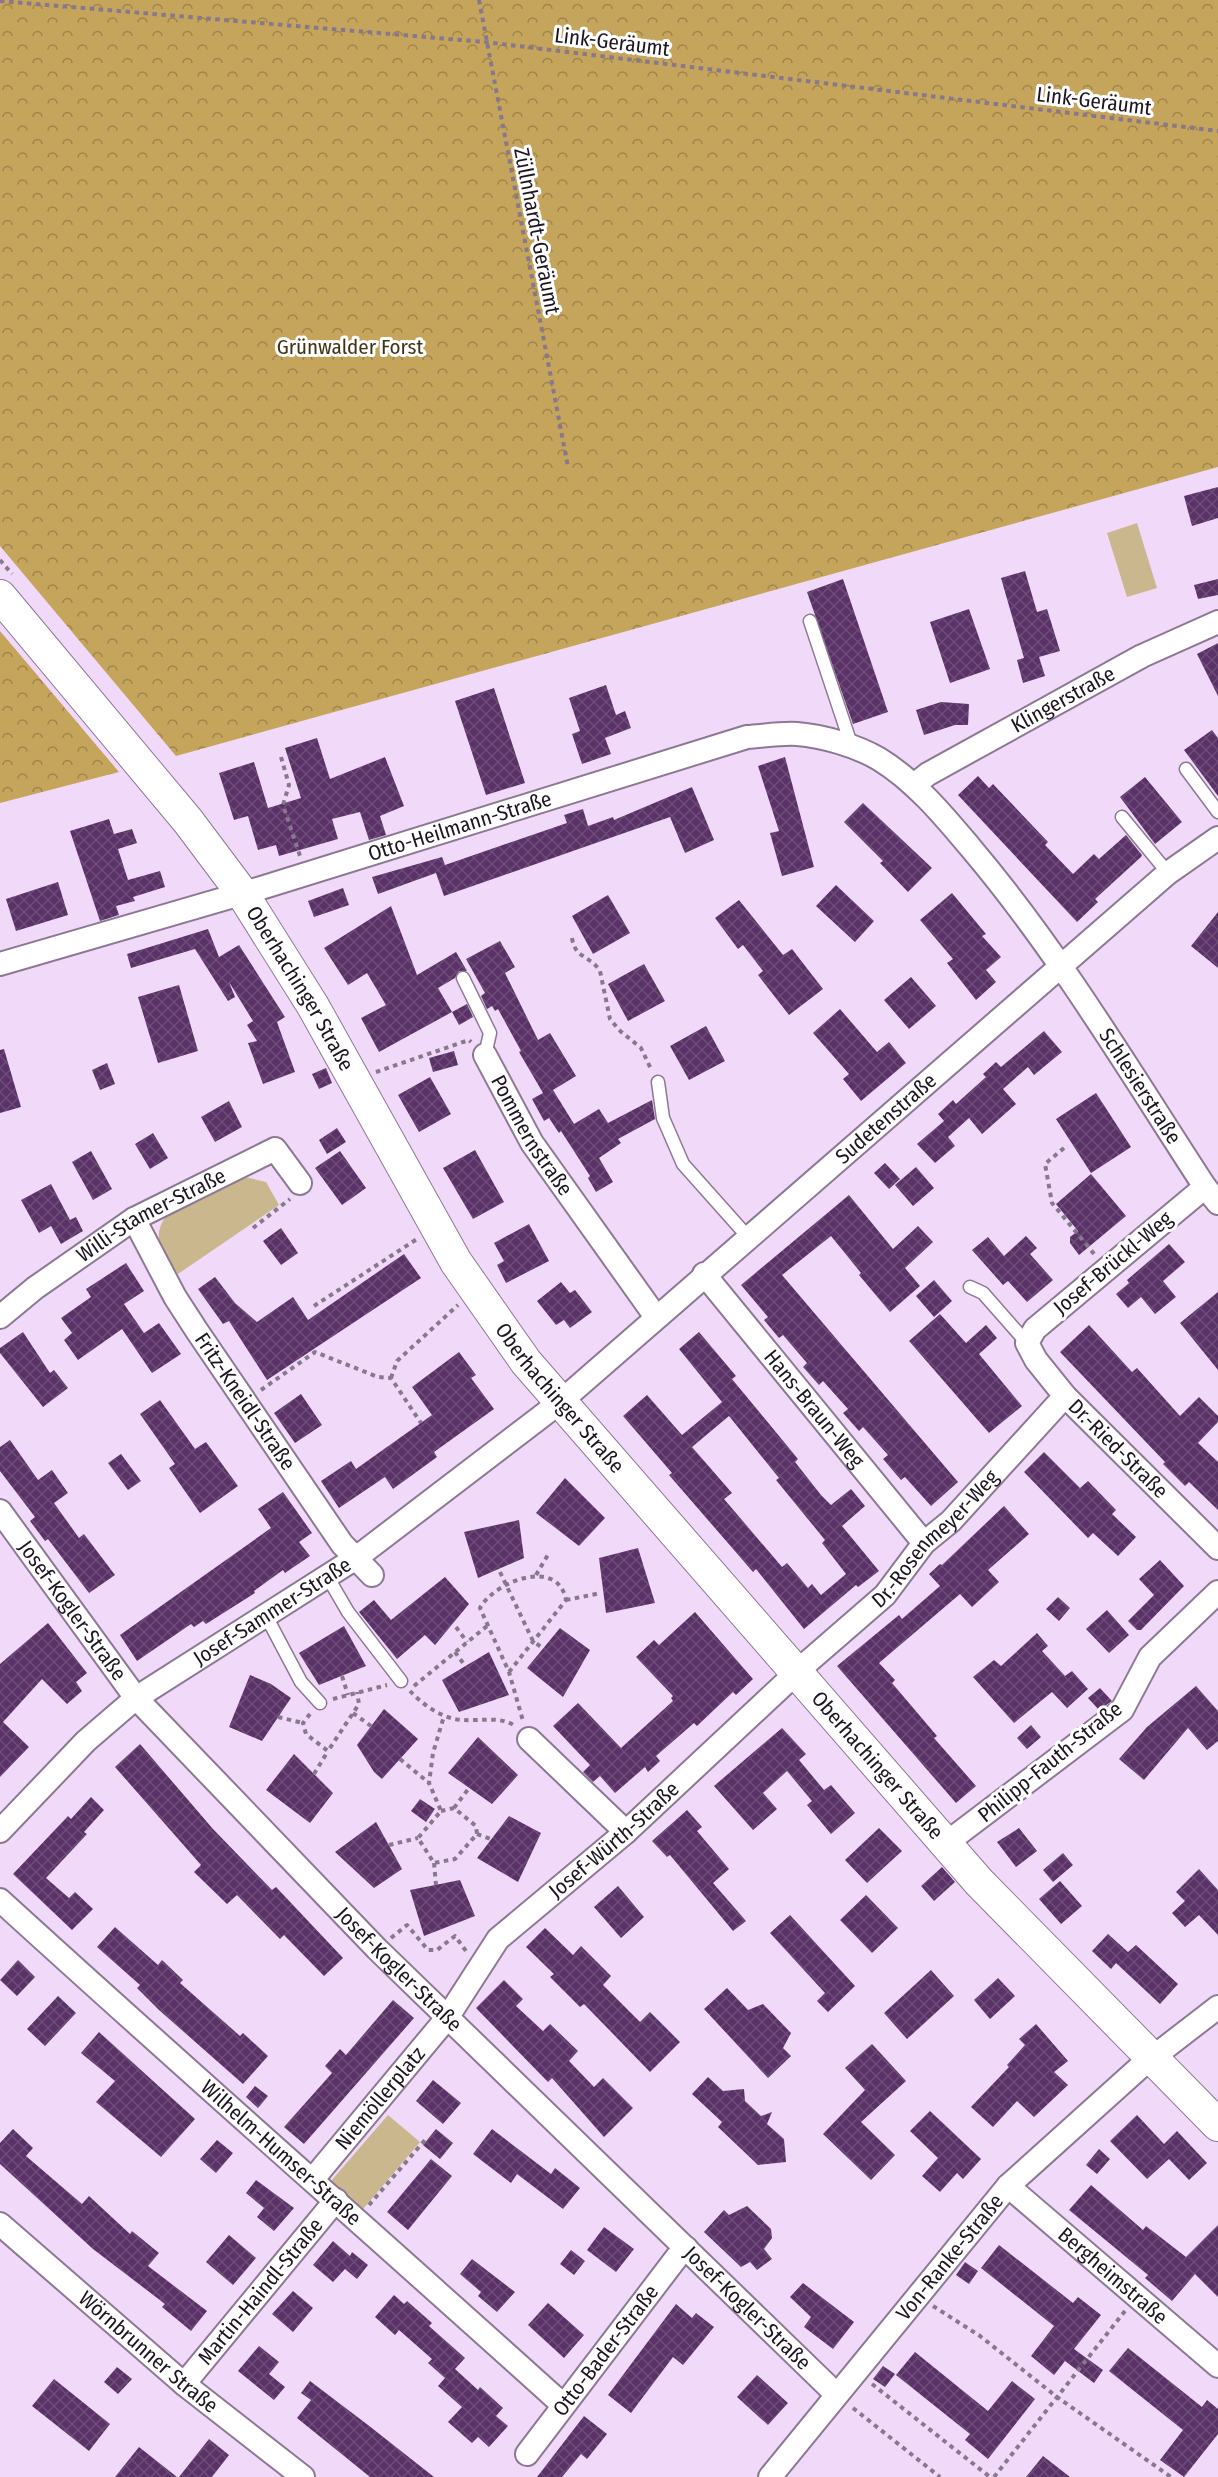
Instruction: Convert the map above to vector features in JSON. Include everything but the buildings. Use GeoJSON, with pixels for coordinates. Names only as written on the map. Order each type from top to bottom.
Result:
{"type":"FeatureCollection","features":[{"type":"Feature","properties":{"kind":"main road","name":"Oberhachinger Straße"},"geometry":{"type":"LineString","coordinates":[[0,596],[188,821],[242,893],[313,1006],[456,1262],[526,1362],[559,1403],[978,1882],[1218,2125]]}},
{"type":"Feature","properties":{"kind":"street","name":"Klingerstraße"},"geometry":{"type":"LineString","coordinates":[[914,785],[937,769],[1142,656],[1218,622]]}},
{"type":"Feature","properties":{"kind":"street","name":"Otto-Heilmann-Straße"},"geometry":{"type":"LineString","coordinates":[[0,964],[306,874],[747,737],[797,734],[836,742],[879,759],[914,785]]}},
{"type":"Feature","properties":{"kind":"street","name":"Schlesierstraße"},"geometry":{"type":"LineString","coordinates":[[914,785],[1010,894],[1062,968],[1211,1195]]}},
{"type":"Feature","properties":{"kind":"street","name":"Sudetenstraße"},"geometry":{"type":"LineString","coordinates":[[559,1403],[704,1274],[1062,968],[1168,873],[1218,838]]}},
{"type":"Feature","properties":{"kind":"street","name":"Pommernstraße"},"geometry":{"type":"LineString","coordinates":[[485,1055],[532,1143],[657,1317]]}},
{"type":"Feature","properties":{"kind":"street","name":"Willi-Stamer-Straße"},"geometry":{"type":"LineString","coordinates":[[0,1317],[35,1287],[134,1219],[275,1149],[300,1183]]}},
{"type":"Feature","properties":{"kind":"street","name":"Josef-Brückl-Weg"},"geometry":{"type":"LineString","coordinates":[[1027,1343],[1035,1329],[1107,1269],[1211,1195]]}},
{"type":"Feature","properties":{"kind":"street","name":"Fritz-Kneidl-Straße"},"geometry":{"type":"LineString","coordinates":[[134,1219],[175,1297],[342,1545],[372,1575]]}},
{"type":"Feature","properties":{"kind":"street","name":"Hans-Braun-Weg"},"geometry":{"type":"LineString","coordinates":[[704,1274],[924,1543]]}},
{"type":"Feature","properties":{"kind":"street","name":"Dr.-Ried-Straße"},"geometry":{"type":"LineString","coordinates":[[1027,1343],[1036,1360],[1065,1396],[1218,1548]]}},
{"type":"Feature","properties":{"kind":"street","name":"Dr.-Rosenmeyer-Weg"},"geometry":{"type":"LineString","coordinates":[[796,1674],[885,1595],[924,1543],[951,1521],[1065,1396]]}},
{"type":"Feature","properties":{"kind":"street","name":"Josef-Sammer-Straße"},"geometry":{"type":"LineString","coordinates":[[0,1831],[86,1741],[136,1698],[356,1558],[559,1403]]}},
{"type":"Feature","properties":{"kind":"street","name":"Josef-Kogler-Straße"},"geometry":{"type":"LineString","coordinates":[[0,1511],[136,1698],[447,2018],[836,2394]]}},
{"type":"Feature","properties":{"kind":"street","name":"Philipp-Fauth-Straße"},"geometry":{"type":"LineString","coordinates":[[945,1844],[1122,1710],[1150,1657],[1218,1592]]}},
{"type":"Feature","properties":{"kind":"street","name":"Josef-Würth-Straße"},"geometry":{"type":"LineString","coordinates":[[447,2018],[481,1962],[498,1939],[626,1832],[796,1674]]}},
{"type":"Feature","properties":{"kind":"street"},"geometry":{"type":"LineString","coordinates":[[529,1739],[626,1832]]}},
{"type":"Feature","properties":{"kind":"street","name":"Wilhelm-Humser-Straße"},"geometry":{"type":"LineString","coordinates":[[0,1900],[563,2405]]}},
{"type":"Feature","properties":{"kind":"street","name":"Von-Ranke-Straße"},"geometry":{"type":"LineString","coordinates":[[770,2477],[1008,2186],[1151,2059],[1218,2007]]}},
{"type":"Feature","properties":{"kind":"street","name":"Niemöllerplatz"},"geometry":{"type":"LineString","coordinates":[[313,2179],[447,2018]]}},
{"type":"Feature","properties":{"kind":"street","name":"Bergheimstraße"},"geometry":{"type":"LineString","coordinates":[[1008,2186],[1218,2366]]}},
{"type":"Feature","properties":{"kind":"street","name":"Martin-Haindl-Straße"},"geometry":{"type":"LineString","coordinates":[[184,2384],[336,2200]]}},
{"type":"Feature","properties":{"kind":"street","name":"Wörnbrunner Straße"},"geometry":{"type":"LineString","coordinates":[[0,2224],[184,2384],[303,2477]]}},
{"type":"Feature","properties":{"kind":"street","name":"Otto-Bader-Straße"},"geometry":{"type":"LineString","coordinates":[[527,2454],[677,2257],[687,2248]]}},
{"type":"Feature","properties":{"kind":"lane"},"geometry":{"type":"LineString","coordinates":[[810,621],[852,748]]}},
{"type":"Feature","properties":{"kind":"lane"},"geometry":{"type":"LineString","coordinates":[[1186,769],[1218,812]]}},
{"type":"Feature","properties":{"kind":"lane"},"geometry":{"type":"LineString","coordinates":[[1122,817],[1168,873]]}},
{"type":"Feature","properties":{"kind":"lane"},"geometry":{"type":"LineString","coordinates":[[463,978],[490,1033],[485,1055]]}},
{"type":"Feature","properties":{"kind":"lane"},"geometry":{"type":"LineString","coordinates":[[658,1082],[663,1118],[683,1164],[748,1237]]}},
{"type":"Feature","properties":{"kind":"lane"},"geometry":{"type":"LineString","coordinates":[[970,1287],[983,1293],[1027,1343]]}},
{"type":"Feature","properties":{"kind":"lane"},"geometry":{"type":"LineString","coordinates":[[327,1576],[348,1612],[405,1685]]}},
{"type":"Feature","properties":{"kind":"lane"},"geometry":{"type":"LineString","coordinates":[[265,1614],[301,1682],[320,1703]]}},
{"type":"Feature","properties":{"kind":"path","name":"Link-Geräumt"},"geometry":{"type":"LineString","coordinates":[[0,0],[485,42],[1218,132]]}},
{"type":"Feature","properties":{"kind":"path","name":"Züllnhardt-Geräumt"},"geometry":{"type":"LineString","coordinates":[[479,0],[485,42],[568,467]]}},
{"type":"Feature","properties":{"kind":"path"},"geometry":{"type":"LineString","coordinates":[[280,757],[289,785],[284,805],[306,874]]}},
{"type":"Feature","properties":{"kind":"path"},"geometry":{"type":"LineString","coordinates":[[572,938],[577,953],[596,965],[600,971],[610,1019],[619,1030],[641,1048],[658,1082]]}},
{"type":"Feature","properties":{"kind":"path","name":"Pommernstraße"},"geometry":{"type":"LineString","coordinates":[[370,1074],[469,1040],[485,1055]]}},
{"type":"Feature","properties":{"kind":"path"},"geometry":{"type":"LineString","coordinates":[[1064,1148],[1045,1164],[1052,1203],[1107,1269]]}},
{"type":"Feature","properties":{"kind":"path"},"geometry":{"type":"LineString","coordinates":[[253,1228],[296,1194],[300,1183]]}},
{"type":"Feature","properties":{"kind":"path"},"geometry":{"type":"LineString","coordinates":[[314,1305],[422,1235]]}},
{"type":"Feature","properties":{"kind":"path"},"geometry":{"type":"LineString","coordinates":[[391,1378],[397,1361],[457,1307]]}},
{"type":"Feature","properties":{"kind":"path"},"geometry":{"type":"LineString","coordinates":[[246,1401],[315,1352],[378,1377],[391,1378]]}},
{"type":"Feature","properties":{"kind":"path"},"geometry":{"type":"LineString","coordinates":[[391,1378],[421,1423]]}},
{"type":"Feature","properties":{"kind":"path"},"geometry":{"type":"LineString","coordinates":[[536,1575],[549,1553]]}},
{"type":"Feature","properties":{"kind":"path"},"geometry":{"type":"LineString","coordinates":[[500,1572],[533,1641],[541,1647]]}},
{"type":"Feature","properties":{"kind":"path"},"geometry":{"type":"LineString","coordinates":[[529,1739],[509,1672],[480,1608],[490,1594],[536,1575],[558,1583],[564,1590],[566,1600]]}},
{"type":"Feature","properties":{"kind":"path"},"geometry":{"type":"LineString","coordinates":[[509,1672],[566,1600],[601,1593]]}},
{"type":"Feature","properties":{"kind":"path"},"geometry":{"type":"LineString","coordinates":[[303,1723],[320,1703],[357,1692],[405,1685],[455,1652],[488,1626]]}},
{"type":"Feature","properties":{"kind":"path"},"geometry":{"type":"LineString","coordinates":[[456,1627],[467,1642]]}},
{"type":"Feature","properties":{"kind":"path"},"geometry":{"type":"LineString","coordinates":[[455,1652],[463,1663]]}},
{"type":"Feature","properties":{"kind":"path"},"geometry":{"type":"LineString","coordinates":[[342,1676],[348,1695]]}},
{"type":"Feature","properties":{"kind":"path"},"geometry":{"type":"LineString","coordinates":[[405,1685],[444,1716],[461,1720],[492,1720],[513,1724],[529,1739]]}},
{"type":"Feature","properties":{"kind":"path"},"geometry":{"type":"LineString","coordinates":[[314,1774],[359,1704],[357,1692]]}},
{"type":"Feature","properties":{"kind":"path"},"geometry":{"type":"LineString","coordinates":[[353,1713],[371,1726]]}},
{"type":"Feature","properties":{"kind":"path"},"geometry":{"type":"LineString","coordinates":[[429,1783],[433,1753],[444,1716]]}},
{"type":"Feature","properties":{"kind":"path"},"geometry":{"type":"LineString","coordinates":[[278,1717],[303,1723]]}},
{"type":"Feature","properties":{"kind":"path"},"geometry":{"type":"LineString","coordinates":[[303,1723],[306,1734],[328,1751]]}},
{"type":"Feature","properties":{"kind":"path"},"geometry":{"type":"LineString","coordinates":[[400,1759],[429,1783],[441,1811]]}},
{"type":"Feature","properties":{"kind":"path"},"geometry":{"type":"LineString","coordinates":[[388,1845],[418,1838],[441,1811],[454,1808],[469,1788]]}},
{"type":"Feature","properties":{"kind":"path"},"geometry":{"type":"LineString","coordinates":[[434,1863],[455,1859],[477,1834],[476,1826],[454,1808]]}},
{"type":"Feature","properties":{"kind":"path"},"geometry":{"type":"LineString","coordinates":[[477,1834],[491,1839]]}},
{"type":"Feature","properties":{"kind":"path"},"geometry":{"type":"LineString","coordinates":[[418,1838],[434,1863],[436,1885]]}},
{"type":"Feature","properties":{"kind":"path"},"geometry":{"type":"LineString","coordinates":[[407,1925],[428,1950],[437,1950],[455,1936],[468,1954],[481,1962]]}},
{"type":"Feature","properties":{"kind":"path"},"geometry":{"type":"LineString","coordinates":[[357,2219],[425,2140]]}},
{"type":"Feature","properties":{"kind":"path"},"geometry":{"type":"LineString","coordinates":[[917,2295],[980,2336],[1057,2397],[1171,2477]]}},
{"type":"Feature","properties":{"kind":"path"},"geometry":{"type":"LineString","coordinates":[[855,2371],[992,2477],[1137,2296]]}},
{"type":"Feature","properties":{"kind":"path"},"geometry":{"type":"LineString","coordinates":[[836,2394],[940,2477]]}},
{"type":"Feature","properties":{"kind":"shaded area"},"geometry":{"type":"Polygon","coordinates":[[[1137,523],[1157,588],[1127,597],[1107,533],[1137,523]]]}},
{"type":"Feature","properties":{"kind":"shaded area"},"geometry":{"type":"Polygon","coordinates":[[[245,1177],[266,1182],[279,1205],[178,1274],[160,1245],[159,1230],[162,1222],[168,1214],[245,1177]]]}},
{"type":"Feature","properties":{"kind":"shaded area"},"geometry":{"type":"Polygon","coordinates":[[[388,2115],[420,2142],[363,2209],[331,2181],[388,2115]]]}},
{"type":"Feature","properties":{"kind":"green space","name":"Grünwalder Forst"},"geometry":{"type":"Polygon","coordinates":[[[0,0],[1218,0],[1218,467],[176,756],[0,546],[0,0]]]}},
{"type":"Feature","properties":{"kind":"green space"},"geometry":{"type":"Polygon","coordinates":[[[0,631],[119,772],[0,803],[0,631]]]}}]}
